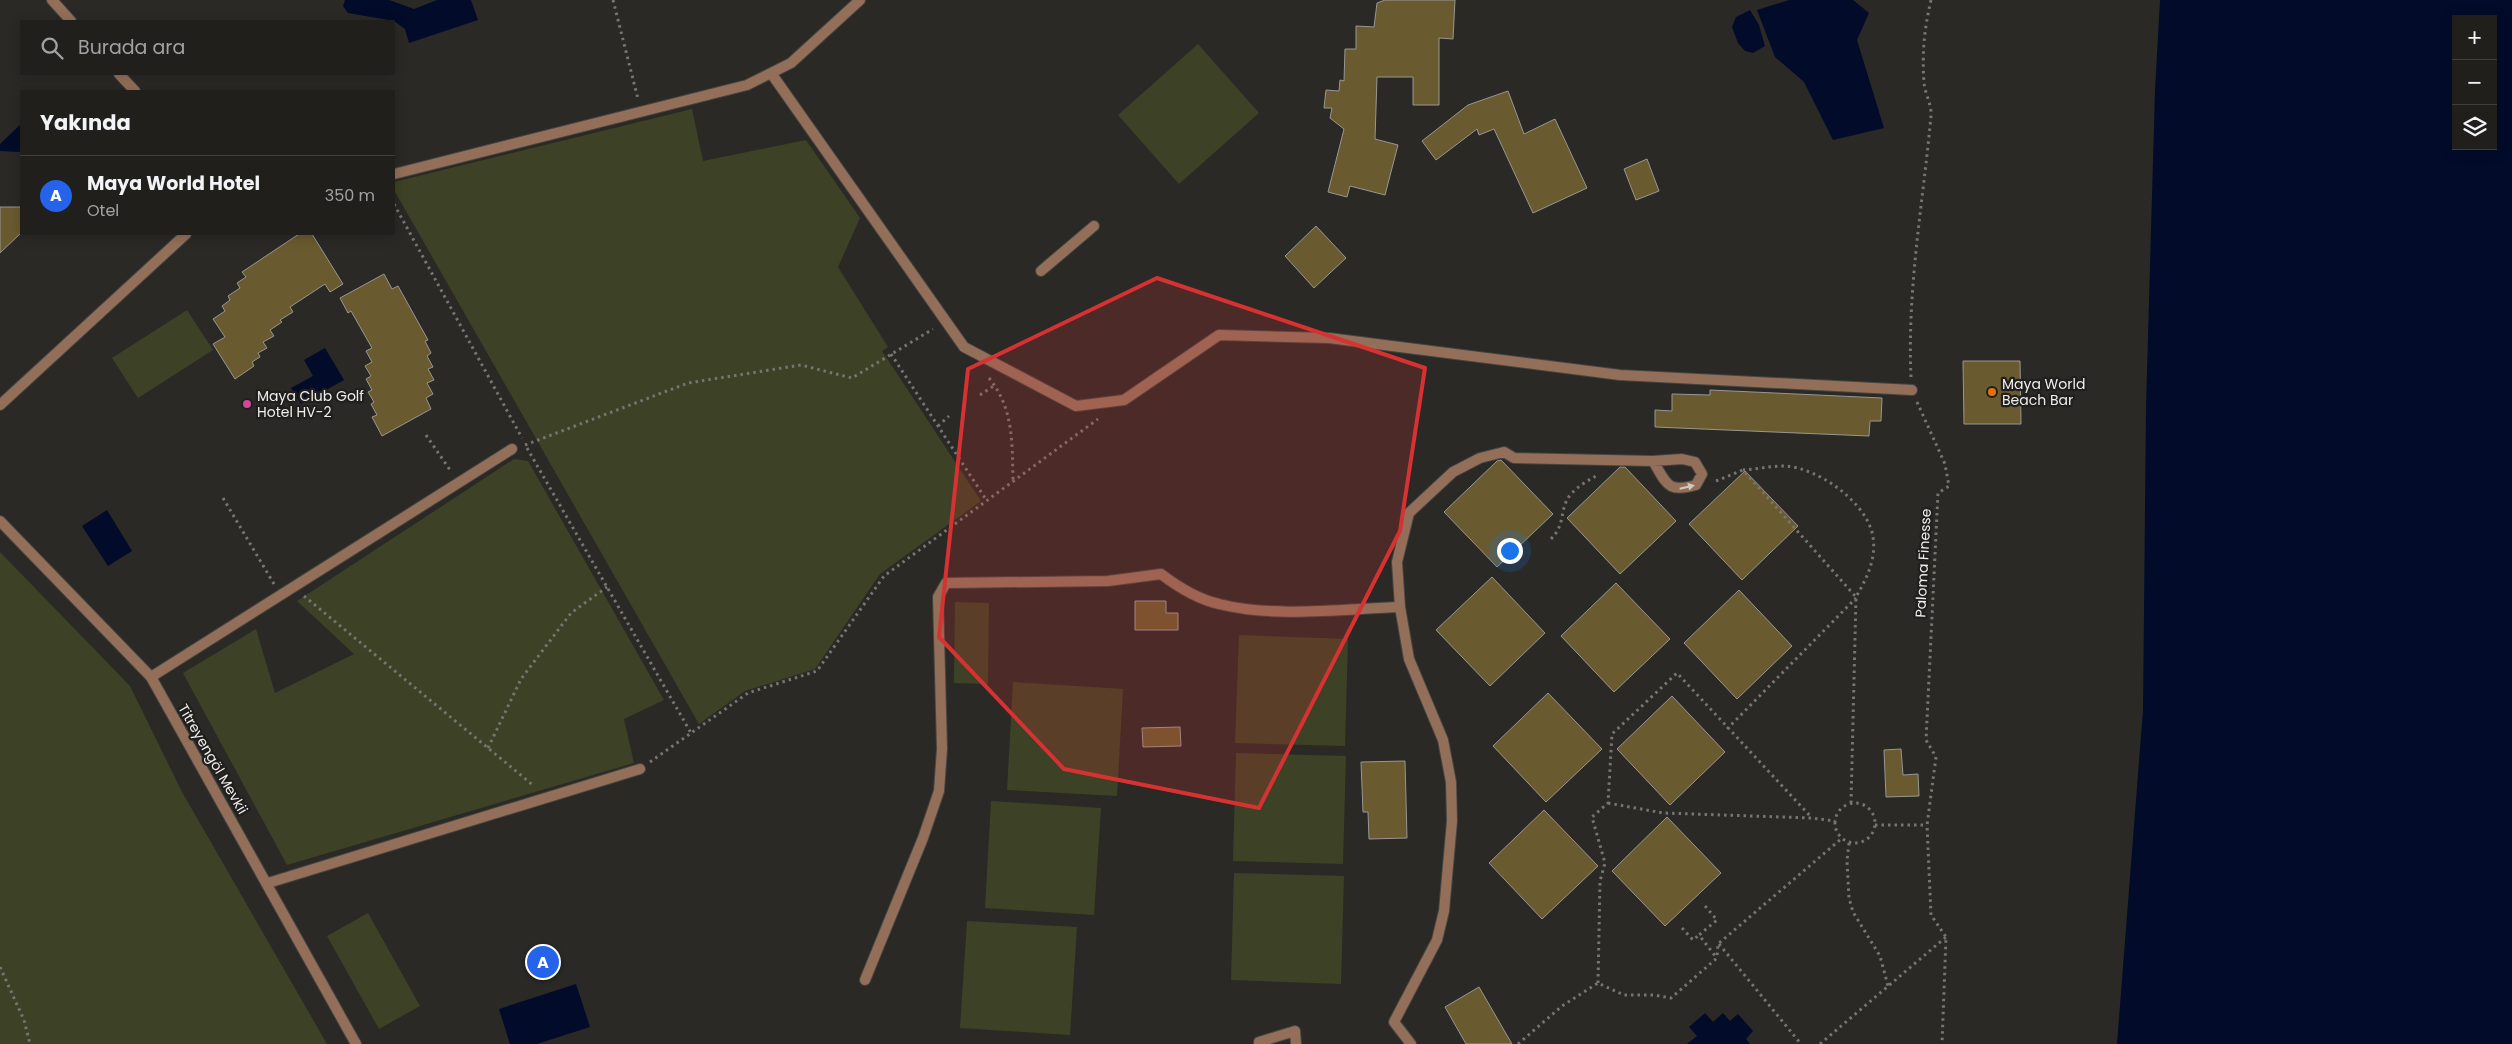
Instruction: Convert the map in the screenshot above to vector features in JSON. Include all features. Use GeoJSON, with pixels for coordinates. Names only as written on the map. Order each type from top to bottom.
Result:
{"type":"FeatureCollection","features":[{"type":"Feature","properties":{"kind":"street"},"geometry":{"type":"LineString","coordinates":[[52,0],[70,20]]}},
{"type":"Feature","properties":{"kind":"street"},"geometry":{"type":"LineString","coordinates":[[395,174],[747,85],[791,63],[860,0]]}},
{"type":"Feature","properties":{"kind":"street"},"geometry":{"type":"LineString","coordinates":[[771,73],[964,347],[1076,406],[1124,400],[1219,335],[1329,338],[1620,375],[1912,390]]}},
{"type":"Feature","properties":{"kind":"street"},"geometry":{"type":"LineString","coordinates":[[120,75],[134,90]]}},
{"type":"Feature","properties":{"kind":"street"},"geometry":{"type":"LineString","coordinates":[[1041,271],[1094,226]]}},
{"type":"Feature","properties":{"kind":"street"},"geometry":{"type":"LineString","coordinates":[[0,405],[185,235]]}},
{"type":"Feature","properties":{"kind":"street"},"geometry":{"type":"LineString","coordinates":[[151,677],[512,449]]}},
{"type":"Feature","properties":{"kind":"street"},"geometry":{"type":"LineString","coordinates":[[1411,1044],[1394,1022],[1437,940],[1444,910],[1452,811],[1450,782],[1443,740],[1409,659],[1400,607],[1397,562],[1409,513],[1453,472],[1480,458],[1504,452],[1514,458],[1653,461],[1682,459],[1695,462],[1702,474],[1696,485],[1680,490],[1668,485],[1653,461]]}},
{"type":"Feature","properties":{"kind":"street","name":"Titreyengöl Mevkii"},"geometry":{"type":"LineString","coordinates":[[0,521],[151,677],[268,883],[356,1044]]}},
{"type":"Feature","properties":{"kind":"street"},"geometry":{"type":"LineString","coordinates":[[865,980],[924,838],[939,791],[942,749],[938,597],[946,583],[1108,581],[1161,574],[1181,589],[1217,604],[1257,611],[1400,607]]}},
{"type":"Feature","properties":{"kind":"street"},"geometry":{"type":"LineString","coordinates":[[268,883],[640,769]]}},
{"type":"Feature","properties":{"kind":"street"},"geometry":{"type":"LineString","coordinates":[[1259,1044],[1259,1042],[1296,1031],[1296,1044]]}},
{"type":"Feature","properties":{"kind":"path"},"geometry":{"type":"LineString","coordinates":[[613,0],[641,112]]}},
{"type":"Feature","properties":{"kind":"path","name":"Paloma Finesse"},"geometry":{"type":"LineString","coordinates":[[1931,0],[1923,33],[1924,85],[1931,113],[1916,239],[1910,341],[1912,390],[1945,464],[1948,486],[1938,493],[1926,740],[1936,756],[1927,825],[1931,915],[1946,937]]}},
{"type":"Feature","properties":{"kind":"path"},"geometry":{"type":"LineString","coordinates":[[395,206],[525,445],[691,733]]}},
{"type":"Feature","properties":{"kind":"path"},"geometry":{"type":"LineString","coordinates":[[512,449],[688,383],[801,365],[852,378],[945,322]]}},
{"type":"Feature","properties":{"kind":"path"},"geometry":{"type":"LineString","coordinates":[[891,354],[987,501]]}},
{"type":"Feature","properties":{"kind":"path"},"geometry":{"type":"LineString","coordinates":[[982,370],[995,385],[1011,426],[1012,482]]}},
{"type":"Feature","properties":{"kind":"path"},"geometry":{"type":"LineString","coordinates":[[980,395],[995,385]]}},
{"type":"Feature","properties":{"kind":"path"},"geometry":{"type":"LineString","coordinates":[[938,426],[949,416]]}},
{"type":"Feature","properties":{"kind":"path"},"geometry":{"type":"LineString","coordinates":[[640,769],[748,693],[817,671],[884,576],[1100,418]]}},
{"type":"Feature","properties":{"kind":"path"},"geometry":{"type":"LineString","coordinates":[[426,435],[459,483]]}},
{"type":"Feature","properties":{"kind":"path"},"geometry":{"type":"LineString","coordinates":[[1708,486],[1722,477],[1743,470],[1786,466],[1812,472],[1838,487],[1861,512],[1872,533],[1873,547],[1870,573],[1856,597],[1727,728]]}},
{"type":"Feature","properties":{"kind":"path"},"geometry":{"type":"LineString","coordinates":[[1743,470],[1856,597],[1851,803]]}},
{"type":"Feature","properties":{"kind":"path"},"geometry":{"type":"LineString","coordinates":[[1551,539],[1559,531],[1570,496],[1584,483],[1603,472]]}},
{"type":"Feature","properties":{"kind":"path"},"geometry":{"type":"LineString","coordinates":[[223,498],[281,596]]}},
{"type":"Feature","properties":{"kind":"path"},"geometry":{"type":"LineString","coordinates":[[488,748],[521,679],[571,613],[607,587]]}},
{"type":"Feature","properties":{"kind":"path"},"geometry":{"type":"LineString","coordinates":[[293,588],[548,798]]}},
{"type":"Feature","properties":{"kind":"path"},"geometry":{"type":"LineString","coordinates":[[1598,983],[1600,880],[1605,863],[1592,817],[1608,803],[1612,734],[1677,673],[1812,818]]}},
{"type":"Feature","properties":{"kind":"path"},"geometry":{"type":"LineString","coordinates":[[1608,803],[1664,813],[1812,818],[1835,821]]}},
{"type":"Feature","properties":{"kind":"path"},"geometry":{"type":"LineString","coordinates":[[1851,803],[1858,803],[1869,809],[1873,814],[1875,825],[1867,840],[1857,844],[1841,839],[1836,832],[1835,821],[1841,808],[1851,803]]}},
{"type":"Feature","properties":{"kind":"path"},"geometry":{"type":"LineString","coordinates":[[1875,825],[1927,825]]}},
{"type":"Feature","properties":{"kind":"path"},"geometry":{"type":"LineString","coordinates":[[1598,983],[1624,995],[1654,995],[1671,998],[1717,958],[1718,944],[1841,839]]}},
{"type":"Feature","properties":{"kind":"path"},"geometry":{"type":"LineString","coordinates":[[1849,843],[1847,861],[1849,898],[1853,912],[1880,956],[1888,986]]}},
{"type":"Feature","properties":{"kind":"path"},"geometry":{"type":"LineString","coordinates":[[1682,928],[1692,940],[1717,920],[1705,906]]}},
{"type":"Feature","properties":{"kind":"path"},"geometry":{"type":"LineString","coordinates":[[1699,935],[1717,958]]}},
{"type":"Feature","properties":{"kind":"path"},"geometry":{"type":"LineString","coordinates":[[1820,1044],[1946,937]]}},
{"type":"Feature","properties":{"kind":"path"},"geometry":{"type":"LineString","coordinates":[[1942,1044],[1946,937]]}},
{"type":"Feature","properties":{"kind":"path"},"geometry":{"type":"LineString","coordinates":[[1718,944],[1801,1044]]}},
{"type":"Feature","properties":{"kind":"path"},"geometry":{"type":"LineString","coordinates":[[0,967],[24,1020],[30,1044]]}},
{"type":"Feature","properties":{"kind":"path"},"geometry":{"type":"LineString","coordinates":[[1518,1044],[1562,1006],[1598,983]]}},
{"type":"Feature","properties":{"kind":"highlighted area"},"geometry":{"type":"Polygon","coordinates":[[[1157,278],[1425,368],[1400,531],[1259,808],[1064,769],[939,637],[968,369],[1157,278]]]}},
{"type":"Feature","properties":{"kind":"green space"},"geometry":{"type":"Polygon","coordinates":[[[1198,44],[1259,113],[1179,184],[1118,115],[1198,44]]]}},
{"type":"Feature","properties":{"kind":"green space"},"geometry":{"type":"Polygon","coordinates":[[[692,109],[703,161],[806,140],[860,218],[838,267],[888,347],[882,351],[981,501],[880,574],[815,669],[745,691],[699,724],[395,192],[395,182],[692,109]]]}},
{"type":"Feature","properties":{"kind":"green space"},"geometry":{"type":"Polygon","coordinates":[[[187,310],[213,350],[138,398],[112,358],[187,310]]]}},
{"type":"Feature","properties":{"kind":"green space"},"geometry":{"type":"Polygon","coordinates":[[[514,459],[528,461],[664,700],[624,719],[634,763],[287,865],[183,673],[256,629],[275,693],[354,654],[297,601],[514,459]]]}},
{"type":"Feature","properties":{"kind":"green space"},"geometry":{"type":"Polygon","coordinates":[[[0,552],[130,686],[182,792],[327,1044],[0,1044],[0,552]]]}},
{"type":"Feature","properties":{"kind":"green space"},"geometry":{"type":"Polygon","coordinates":[[[955,602],[989,603],[988,684],[954,683],[955,602]]]}},
{"type":"Feature","properties":{"kind":"green space"},"geometry":{"type":"Polygon","coordinates":[[[1239,635],[1348,639],[1345,746],[1235,743],[1239,635]]]}},
{"type":"Feature","properties":{"kind":"green space"},"geometry":{"type":"Polygon","coordinates":[[[1013,682],[1123,689],[1117,796],[1007,790],[1013,682]]]}},
{"type":"Feature","properties":{"kind":"green space"},"geometry":{"type":"Polygon","coordinates":[[[1236,753],[1346,756],[1343,864],[1233,861],[1236,753]]]}},
{"type":"Feature","properties":{"kind":"green space"},"geometry":{"type":"Polygon","coordinates":[[[991,801],[1101,808],[1094,915],[985,908],[991,801]]]}},
{"type":"Feature","properties":{"kind":"green space"},"geometry":{"type":"Polygon","coordinates":[[[1234,873],[1344,876],[1341,984],[1231,980],[1234,873]]]}},
{"type":"Feature","properties":{"kind":"green space"},"geometry":{"type":"Polygon","coordinates":[[[368,913],[420,1006],[379,1029],[327,936],[368,913]]]}},
{"type":"Feature","properties":{"kind":"green space"},"geometry":{"type":"Polygon","coordinates":[[[967,921],[1077,927],[1070,1035],[960,1028],[967,921]]]}},
{"type":"Feature","properties":{"kind":"water"},"geometry":{"type":"Polygon","coordinates":[[[345,0],[389,0],[414,9],[437,0],[471,0],[478,20],[409,43],[405,29],[395,20],[348,13],[343,6],[345,0]]]}},
{"type":"Feature","properties":{"kind":"water"},"geometry":{"type":"Polygon","coordinates":[[[1789,0],[1853,0],[1869,13],[1857,40],[1884,128],[1833,140],[1804,82],[1775,57],[1757,10],[1789,0]]]}},
{"type":"Feature","properties":{"kind":"water"},"geometry":{"type":"Polygon","coordinates":[[[2160,0],[2512,0],[2512,1044],[2117,1044],[2143,710],[2146,407],[2155,90],[2160,0]]]}},
{"type":"Feature","properties":{"kind":"water"},"geometry":{"type":"Polygon","coordinates":[[[1750,10],[1759,25],[1765,46],[1753,53],[1745,51],[1738,43],[1732,27],[1736,17],[1750,10]]]}},
{"type":"Feature","properties":{"kind":"water"},"geometry":{"type":"Polygon","coordinates":[[[20,125],[20,152],[0,151],[0,144],[20,125]]]}},
{"type":"Feature","properties":{"kind":"water"},"geometry":{"type":"Polygon","coordinates":[[[325,348],[344,380],[301,404],[291,388],[313,376],[304,360],[325,348]]]}},
{"type":"Feature","properties":{"kind":"water"},"geometry":{"type":"Polygon","coordinates":[[[107,510],[132,551],[108,566],[82,526],[107,510]]]}},
{"type":"Feature","properties":{"kind":"water"},"geometry":{"type":"Polygon","coordinates":[[[576,984],[590,1027],[537,1044],[510,1044],[499,1009],[576,984]]]}},
{"type":"Feature","properties":{"kind":"water"},"geometry":{"type":"Polygon","coordinates":[[[1705,1013],[1713,1022],[1723,1013],[1730,1021],[1738,1014],[1753,1031],[1746,1039],[1750,1044],[1687,1044],[1697,1036],[1689,1027],[1705,1013]]]}},
{"type":"Feature","properties":{"kind":"building"},"geometry":{"type":"Polygon","coordinates":[[[1385,0],[1455,0],[1453,39],[1439,38],[1439,105],[1413,105],[1413,77],[1377,77],[1375,139],[1398,145],[1385,195],[1350,186],[1347,197],[1328,192],[1344,129],[1330,118],[1332,108],[1324,108],[1326,90],[1339,91],[1340,80],[1344,81],[1345,49],[1356,49],[1356,26],[1374,27],[1377,3],[1385,0]]]}},
{"type":"Feature","properties":{"kind":"building"},"geometry":{"type":"Polygon","coordinates":[[[1508,91],[1524,134],[1555,119],[1587,188],[1533,213],[1494,129],[1479,135],[1477,129],[1436,160],[1422,141],[1468,105],[1508,91]]]}},
{"type":"Feature","properties":{"kind":"building"},"geometry":{"type":"Polygon","coordinates":[[[1647,159],[1659,191],[1636,200],[1624,169],[1647,159]]]}},
{"type":"Feature","properties":{"kind":"building"},"geometry":{"type":"Polygon","coordinates":[[[0,207],[20,207],[20,234],[0,253],[0,207]]]}},
{"type":"Feature","properties":{"kind":"building"},"geometry":{"type":"Polygon","coordinates":[[[1316,226],[1346,258],[1314,288],[1285,256],[1316,226]]]}},
{"type":"Feature","properties":{"kind":"building"},"geometry":{"type":"Polygon","coordinates":[[[298,235],[313,235],[343,284],[330,292],[325,284],[290,307],[293,312],[280,320],[282,322],[270,330],[274,336],[263,342],[267,348],[258,353],[260,357],[252,362],[254,366],[235,379],[213,344],[225,337],[213,319],[225,311],[222,306],[230,300],[228,296],[240,288],[237,283],[246,277],[242,272],[298,235]]]}},
{"type":"Feature","properties":{"kind":"building"},"geometry":{"type":"Polygon","coordinates":[[[384,274],[392,289],[398,286],[428,340],[425,341],[431,353],[427,356],[433,367],[428,369],[434,380],[427,383],[433,394],[426,398],[431,409],[382,436],[372,417],[377,415],[371,404],[374,402],[368,392],[372,390],[366,379],[371,376],[365,366],[372,362],[366,351],[372,348],[351,311],[348,313],[340,298],[384,274]]]}},
{"type":"Feature","properties":{"kind":"building","name":"Maya World Beach Bar"},"geometry":{"type":"Polygon","coordinates":[[[1963,361],[2020,361],[2021,424],[1964,424],[1963,361]]]}},
{"type":"Feature","properties":{"kind":"building"},"geometry":{"type":"Polygon","coordinates":[[[1710,390],[1882,398],[1881,421],[1870,421],[1869,436],[1655,427],[1655,410],[1672,411],[1672,394],[1710,395],[1710,390]]]}},
{"type":"Feature","properties":{"kind":"building"},"geometry":{"type":"Polygon","coordinates":[[[1501,460],[1553,514],[1497,567],[1444,512],[1497,461],[1501,460]]]}},
{"type":"Feature","properties":{"kind":"building"},"geometry":{"type":"Polygon","coordinates":[[[1620,467],[1625,467],[1676,521],[1620,574],[1567,518],[1620,467]]]}},
{"type":"Feature","properties":{"kind":"building"},"geometry":{"type":"Polygon","coordinates":[[[1745,471],[1798,526],[1742,580],[1689,524],[1745,471]]]}},
{"type":"Feature","properties":{"kind":"building"},"geometry":{"type":"Polygon","coordinates":[[[1492,577],[1545,633],[1490,686],[1436,630],[1492,577]]]}},
{"type":"Feature","properties":{"kind":"building"},"geometry":{"type":"Polygon","coordinates":[[[1616,583],[1670,639],[1614,692],[1561,636],[1616,583]]]}},
{"type":"Feature","properties":{"kind":"building"},"geometry":{"type":"Polygon","coordinates":[[[1739,590],[1792,646],[1737,699],[1684,643],[1739,590]]]}},
{"type":"Feature","properties":{"kind":"building"},"geometry":{"type":"Polygon","coordinates":[[[1135,601],[1166,601],[1166,613],[1178,613],[1178,630],[1135,630],[1135,601]]]}},
{"type":"Feature","properties":{"kind":"building"},"geometry":{"type":"Polygon","coordinates":[[[1548,693],[1602,749],[1546,802],[1493,746],[1548,693]]]}},
{"type":"Feature","properties":{"kind":"building"},"geometry":{"type":"Polygon","coordinates":[[[1672,696],[1725,752],[1670,805],[1617,749],[1672,696]]]}},
{"type":"Feature","properties":{"kind":"building"},"geometry":{"type":"Polygon","coordinates":[[[1180,727],[1181,746],[1143,747],[1142,728],[1180,727]]]}},
{"type":"Feature","properties":{"kind":"building"},"geometry":{"type":"Polygon","coordinates":[[[1901,749],[1903,775],[1918,774],[1919,796],[1886,797],[1884,750],[1901,749]]]}},
{"type":"Feature","properties":{"kind":"building"},"geometry":{"type":"Polygon","coordinates":[[[1405,761],[1407,838],[1369,839],[1368,812],[1363,812],[1361,762],[1405,761]]]}},
{"type":"Feature","properties":{"kind":"building"},"geometry":{"type":"Polygon","coordinates":[[[1544,810],[1598,866],[1542,919],[1489,863],[1544,810]]]}},
{"type":"Feature","properties":{"kind":"building"},"geometry":{"type":"Polygon","coordinates":[[[1667,817],[1721,873],[1665,926],[1612,871],[1667,817]]]}},
{"type":"Feature","properties":{"kind":"building"},"geometry":{"type":"Polygon","coordinates":[[[1479,987],[1512,1044],[1466,1044],[1445,1007],[1479,987]]]}},
{"type":"Feature","properties":{"kind":"place","name":"Maya World Beach Bar"},"geometry":{"type":"Point","coordinates":[1992,392]}},
{"type":"Feature","properties":{"kind":"place","name":"Maya Club Golf Hotel HV-2"},"geometry":{"type":"Point","coordinates":[247,404]}},
{"type":"Feature","properties":{"kind":"place","name":"Maya World Hotel"},"geometry":{"type":"Point","coordinates":[543,962]}}]}
